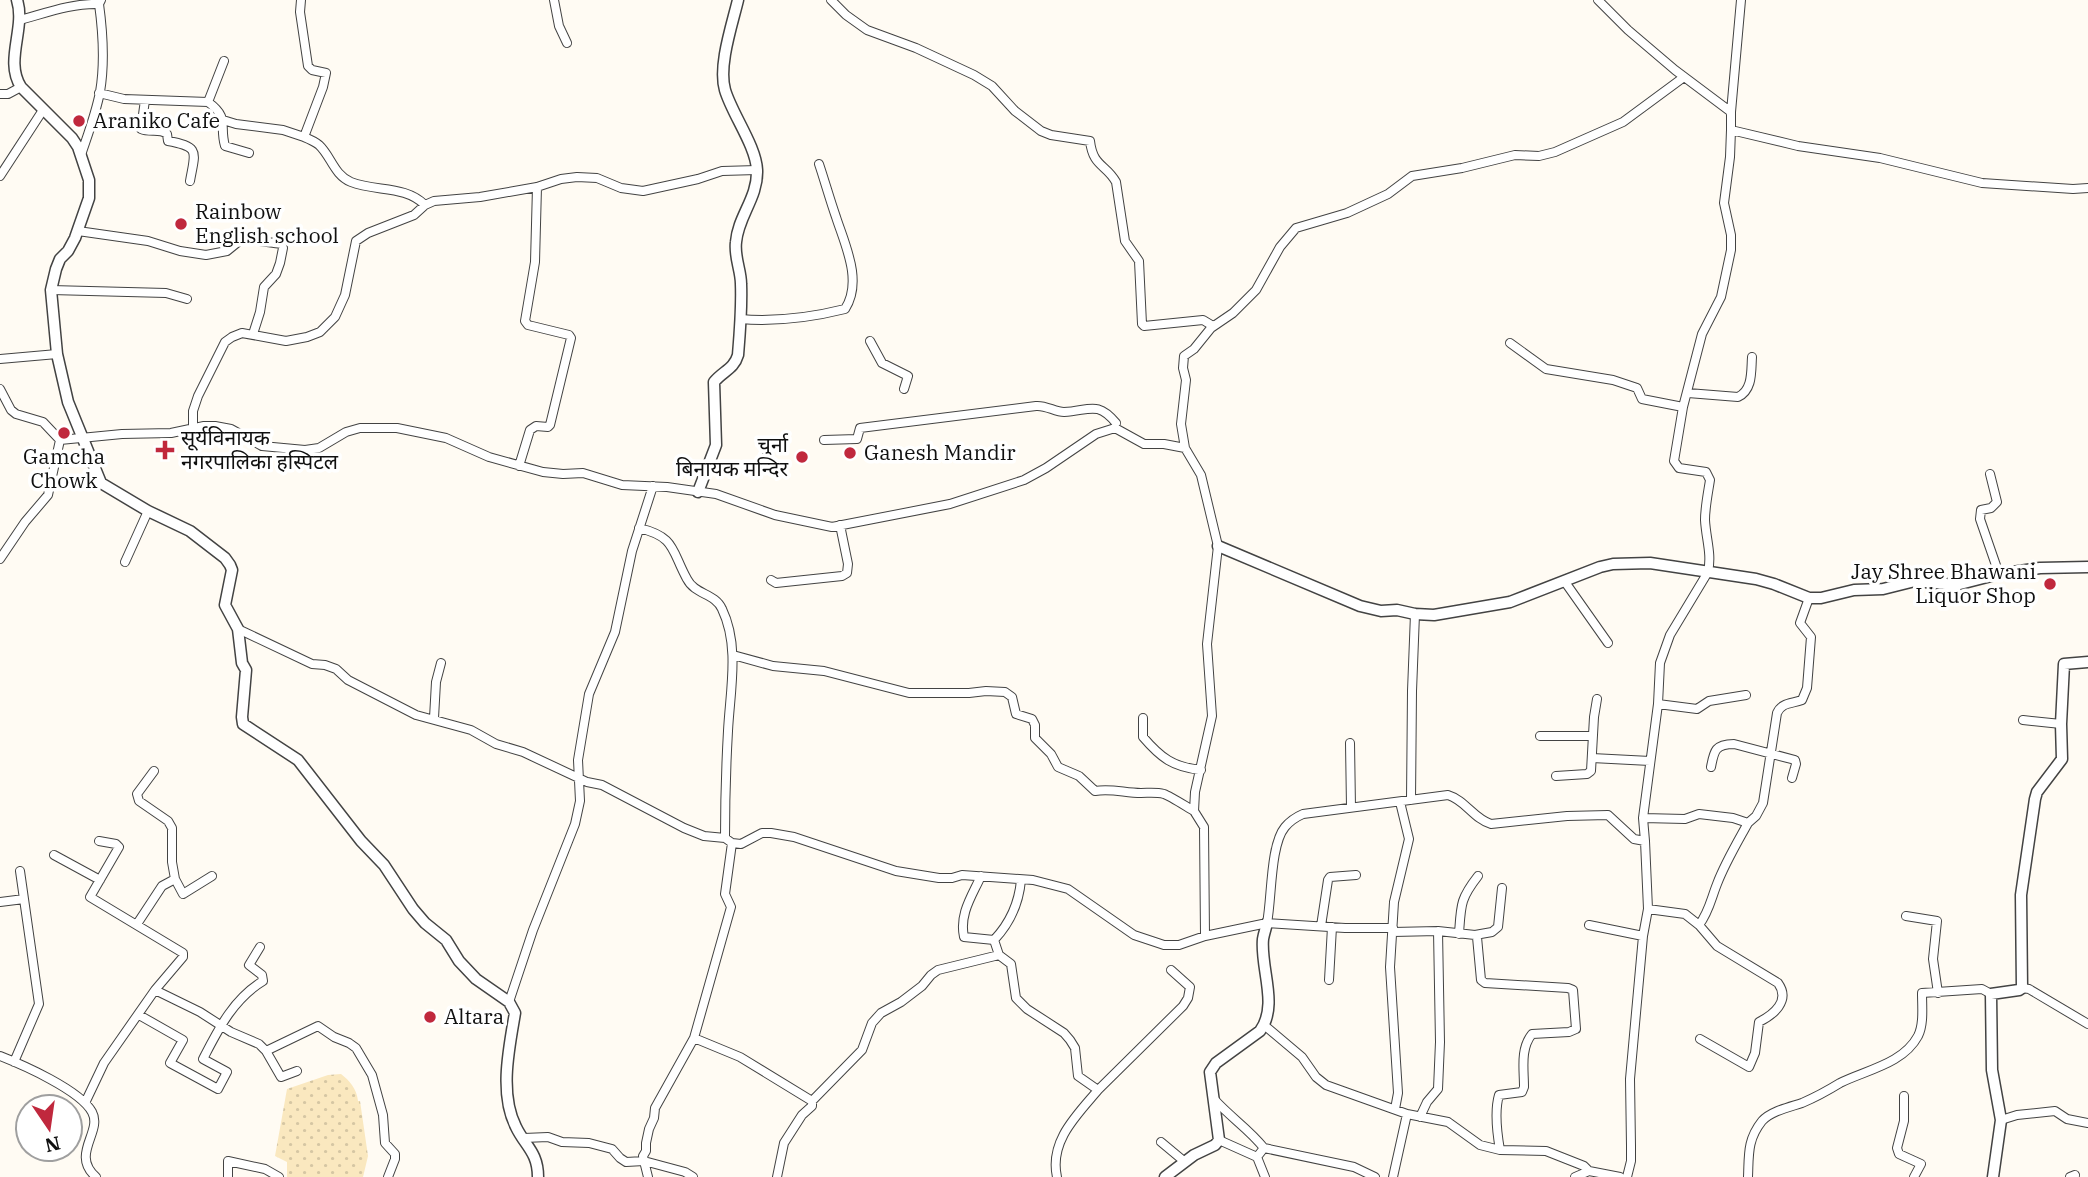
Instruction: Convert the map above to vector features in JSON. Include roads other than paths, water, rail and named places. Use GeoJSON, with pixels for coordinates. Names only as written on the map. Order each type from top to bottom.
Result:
{"type":"FeatureCollection","features":[{"type":"Feature","properties":{"kind":"street"},"geometry":{"type":"LineString","coordinates":[[17,0],[21,11],[14,71],[21,87],[72,138],[78,147],[89,180],[87,205],[72,246],[55,269],[51,290],[57,354],[68,402],[101,482],[148,511],[190,531],[225,558],[232,570],[225,605],[238,629],[246,676],[243,724],[298,760],[361,841],[384,865],[425,923],[446,940],[459,961],[476,979],[509,1002],[515,1013],[506,1075],[509,1102],[516,1128],[535,1158],[538,1177]]}},
{"type":"Feature","properties":{"kind":"street"},"geometry":{"type":"LineString","coordinates":[[301,0],[300,12],[308,66],[312,70],[326,73],[304,137]]}},
{"type":"Feature","properties":{"kind":"street"},"geometry":{"type":"LineString","coordinates":[[554,0],[559,26],[567,43]]}},
{"type":"Feature","properties":{"kind":"street"},"geometry":{"type":"LineString","coordinates":[[698,492],[716,446],[714,382],[736,362],[738,355],[741,283],[735,252],[736,239],[741,220],[753,199],[757,170],[724,86],[726,54],[738,0]]}},
{"type":"Feature","properties":{"kind":"street"},"geometry":{"type":"LineString","coordinates":[[831,0],[867,30],[916,48],[992,86],[1015,111],[1041,131],[1090,141],[1093,158],[1114,177],[1125,241],[1139,261],[1142,324],[1144,326],[1202,320],[1213,326]]}},
{"type":"Feature","properties":{"kind":"street"},"geometry":{"type":"LineString","coordinates":[[1598,0],[1628,30],[1731,112]]}},
{"type":"Feature","properties":{"kind":"street"},"geometry":{"type":"LineString","coordinates":[[1627,1177],[1631,1161],[1630,1079],[1643,936],[1648,909],[1643,818],[1658,704],[1660,663],[1664,648],[1708,572],[1710,561],[1705,510],[1709,475],[1706,472],[1679,468],[1674,461],[1683,407],[1702,334],[1721,296],[1731,250],[1731,235],[1724,203],[1741,0]]}},
{"type":"Feature","properties":{"kind":"street"},"geometry":{"type":"LineString","coordinates":[[20,20],[100,2],[103,36],[99,93],[80,157]]}},
{"type":"Feature","properties":{"kind":"street"},"geometry":{"type":"LineString","coordinates":[[208,102],[224,61]]}},
{"type":"Feature","properties":{"kind":"street"},"geometry":{"type":"LineString","coordinates":[[1194,811],[1195,792],[1212,716],[1207,644],[1218,546],[1200,475],[1185,448],[1181,424],[1186,380],[1184,356],[1194,349],[1213,326],[1233,313],[1256,290],[1280,247],[1296,228],[1347,213],[1388,194],[1412,176],[1462,168],[1515,155],[1539,156],[1555,152],[1623,122],[1684,77]]}},
{"type":"Feature","properties":{"kind":"street"},"geometry":{"type":"LineString","coordinates":[[0,94],[8,94],[21,87]]}},
{"type":"Feature","properties":{"kind":"street"},"geometry":{"type":"LineString","coordinates":[[99,93],[124,99],[208,102],[223,120],[228,122],[283,130],[304,137],[321,147],[345,179],[367,187],[400,191],[425,205]]}},
{"type":"Feature","properties":{"kind":"street"},"geometry":{"type":"LineString","coordinates":[[145,100],[141,129],[163,131],[167,134],[168,141],[191,147],[193,150],[190,181]]}},
{"type":"Feature","properties":{"kind":"street"},"geometry":{"type":"LineString","coordinates":[[0,176],[4,161],[44,110]]}},
{"type":"Feature","properties":{"kind":"street"},"geometry":{"type":"LineString","coordinates":[[223,120],[225,146],[249,153]]}},
{"type":"Feature","properties":{"kind":"street"},"geometry":{"type":"LineString","coordinates":[[1731,130],[1798,146],[1880,158],[1982,183],[2088,188]]}},
{"type":"Feature","properties":{"kind":"street"},"geometry":{"type":"LineString","coordinates":[[740,319],[767,321],[811,317],[845,309],[849,302],[852,273],[848,252],[819,164]]}},
{"type":"Feature","properties":{"kind":"street"},"geometry":{"type":"LineString","coordinates":[[193,428],[193,411],[198,396],[225,342],[237,335],[253,334],[286,341],[320,332],[335,317],[345,295],[356,241],[368,233],[414,215],[425,205],[434,201],[480,197],[537,187],[561,178],[597,177],[621,188],[643,191],[722,171],[757,170]]}},
{"type":"Feature","properties":{"kind":"street"},"geometry":{"type":"LineString","coordinates":[[519,466],[530,430],[536,426],[548,428],[550,425],[571,338],[569,335],[528,325],[525,321],[535,262],[537,187]]}},
{"type":"Feature","properties":{"kind":"street"},"geometry":{"type":"LineString","coordinates":[[78,231],[148,241],[180,251],[206,255],[231,249],[243,238],[260,243],[266,241],[281,244],[283,248],[280,263],[276,274],[264,287],[253,334]]}},
{"type":"Feature","properties":{"kind":"street"},"geometry":{"type":"LineString","coordinates":[[51,290],[166,293],[187,299]]}},
{"type":"Feature","properties":{"kind":"street"},"geometry":{"type":"LineString","coordinates":[[870,341],[882,363],[908,376],[904,389]]}},
{"type":"Feature","properties":{"kind":"street"},"geometry":{"type":"LineString","coordinates":[[1510,343],[1546,369],[1613,380],[1637,388],[1642,399],[1683,407]]}},
{"type":"Feature","properties":{"kind":"street"},"geometry":{"type":"LineString","coordinates":[[0,359],[57,354]]}},
{"type":"Feature","properties":{"kind":"street"},"geometry":{"type":"LineString","coordinates":[[1688,393],[1738,397],[1745,393],[1749,385],[1752,357]]}},
{"type":"Feature","properties":{"kind":"street"},"geometry":{"type":"LineString","coordinates":[[0,389],[11,411],[43,422],[60,440],[171,433],[215,426],[230,429],[262,446],[298,450],[319,448],[346,432],[360,428],[397,428],[446,438],[489,457],[519,466],[550,473],[583,473],[622,485],[667,486],[716,494],[775,515],[832,527],[950,504],[1024,480],[1096,434],[1115,428],[1144,444],[1185,448]]}},
{"type":"Feature","properties":{"kind":"street"},"geometry":{"type":"LineString","coordinates":[[824,440],[857,439],[860,428],[1043,405],[1060,412],[1099,408],[1116,423]]}},
{"type":"Feature","properties":{"kind":"street"},"geometry":{"type":"LineString","coordinates":[[0,559],[25,522],[48,495],[60,440]]}},
{"type":"Feature","properties":{"kind":"street"},"geometry":{"type":"LineString","coordinates":[[1990,474],[1997,502],[1991,508],[1981,510],[1980,519],[1999,574]]}},
{"type":"Feature","properties":{"kind":"street"},"geometry":{"type":"LineString","coordinates":[[509,1002],[533,930],[575,824],[580,801],[578,760],[589,694],[615,632],[639,528],[653,486]]}},
{"type":"Feature","properties":{"kind":"street"},"geometry":{"type":"LineString","coordinates":[[125,562],[148,511]]}},
{"type":"Feature","properties":{"kind":"street"},"geometry":{"type":"LineString","coordinates":[[771,580],[776,583],[842,576],[847,573],[848,564],[840,525]]}},
{"type":"Feature","properties":{"kind":"street"},"geometry":{"type":"LineString","coordinates":[[639,528],[654,531],[664,537],[676,553],[691,584],[697,591],[718,601],[729,629],[733,655],[728,731],[729,840],[725,894],[731,907],[694,1038],[655,1108],[643,1156],[648,1177]]}},
{"type":"Feature","properties":{"kind":"street"},"geometry":{"type":"LineString","coordinates":[[1218,546],[1360,606],[1381,611],[1434,615],[1510,603],[1600,567],[1625,563],[1650,563],[1756,579],[1809,598],[1866,588],[1883,589],[1915,581],[1956,585],[1999,574],[2040,568],[2088,567]]}},
{"type":"Feature","properties":{"kind":"street"},"geometry":{"type":"LineString","coordinates":[[1565,582],[1608,643]]}},
{"type":"Feature","properties":{"kind":"street"},"geometry":{"type":"LineString","coordinates":[[1699,925],[1708,913],[1730,855],[1763,803],[1779,707],[1802,700],[1807,688],[1811,637],[1800,622],[1809,598]]}},
{"type":"Feature","properties":{"kind":"street"},"geometry":{"type":"LineString","coordinates":[[1411,800],[1415,614]]}},
{"type":"Feature","properties":{"kind":"street"},"geometry":{"type":"LineString","coordinates":[[238,629],[312,664],[336,669],[348,680],[416,715],[471,730],[496,744],[523,752],[587,782],[602,785],[704,836],[741,844],[762,833],[771,833],[794,837],[896,871],[939,878],[962,875],[1042,882],[1068,889],[1134,935],[1164,945],[1179,945],[1205,936],[1267,923],[1475,935],[1492,932],[1498,927],[1502,888]]}},
{"type":"Feature","properties":{"kind":"street"},"geometry":{"type":"LineString","coordinates":[[733,655],[773,666],[824,671],[909,693],[1005,692],[1012,697],[1016,714],[1032,719],[1035,738],[1051,754],[1058,767],[1079,776],[1093,790],[1164,794],[1194,811],[1204,827],[1205,936]]}},
{"type":"Feature","properties":{"kind":"street"},"geometry":{"type":"LineString","coordinates":[[2022,988],[2021,900],[2035,799],[2037,792],[2060,763],[2064,664],[2088,662]]}},
{"type":"Feature","properties":{"kind":"street"},"geometry":{"type":"LineString","coordinates":[[434,718],[436,682],[441,663]]}},
{"type":"Feature","properties":{"kind":"street"},"geometry":{"type":"LineString","coordinates":[[1658,704],[1697,709],[1709,701],[1746,695]]}},
{"type":"Feature","properties":{"kind":"street"},"geometry":{"type":"LineString","coordinates":[[1556,775],[1587,774],[1591,771],[1597,699]]}},
{"type":"Feature","properties":{"kind":"street"},"geometry":{"type":"LineString","coordinates":[[1143,718],[1143,737],[1154,750],[1180,768],[1201,770]]}},
{"type":"Feature","properties":{"kind":"street"},"geometry":{"type":"LineString","coordinates":[[2023,720],[2061,724]]}},
{"type":"Feature","properties":{"kind":"street"},"geometry":{"type":"LineString","coordinates":[[1540,736],[1593,736]]}},
{"type":"Feature","properties":{"kind":"street"},"geometry":{"type":"LineString","coordinates":[[1350,743],[1351,807]]}},
{"type":"Feature","properties":{"kind":"street"},"geometry":{"type":"LineString","coordinates":[[1711,767],[1714,753],[1724,744],[1734,744],[1795,760],[1792,778]]}},
{"type":"Feature","properties":{"kind":"street"},"geometry":{"type":"LineString","coordinates":[[1592,758],[1650,761]]}},
{"type":"Feature","properties":{"kind":"street"},"geometry":{"type":"LineString","coordinates":[[154,771],[137,794],[139,801],[168,821],[172,828],[172,862],[175,879],[183,894],[212,876]]}},
{"type":"Feature","properties":{"kind":"street"},"geometry":{"type":"LineString","coordinates":[[1165,1177],[1219,1140],[1210,1078],[1212,1068],[1264,1025],[1268,1007],[1263,940],[1271,902],[1276,846],[1286,824],[1303,814],[1448,794],[1455,797],[1482,822],[1491,824],[1567,816],[1608,815],[1634,839],[1645,841]]}},
{"type":"Feature","properties":{"kind":"street"},"geometry":{"type":"LineString","coordinates":[[1395,1109],[1398,1093],[1391,994],[1394,902],[1409,839],[1400,802]]}},
{"type":"Feature","properties":{"kind":"street"},"geometry":{"type":"LineString","coordinates":[[1643,818],[1685,819],[1699,814],[1733,818],[1748,824]]}},
{"type":"Feature","properties":{"kind":"street"},"geometry":{"type":"LineString","coordinates":[[85,1104],[104,1063],[155,990],[183,957],[183,953],[90,897],[119,846],[99,841]]}},
{"type":"Feature","properties":{"kind":"street"},"geometry":{"type":"LineString","coordinates":[[54,855],[100,880]]}},
{"type":"Feature","properties":{"kind":"street"},"geometry":{"type":"LineString","coordinates":[[14,1062],[39,1004],[20,871]]}},
{"type":"Feature","properties":{"kind":"street"},"geometry":{"type":"LineString","coordinates":[[1321,926],[1330,877],[1356,875]]}},
{"type":"Feature","properties":{"kind":"street"},"geometry":{"type":"LineString","coordinates":[[981,876],[963,914],[962,929],[964,937],[993,940]]}},
{"type":"Feature","properties":{"kind":"street"},"geometry":{"type":"LineString","coordinates":[[1459,934],[1461,902],[1478,876]]}},
{"type":"Feature","properties":{"kind":"street"},"geometry":{"type":"LineString","coordinates":[[137,924],[162,886],[175,879]]}},
{"type":"Feature","properties":{"kind":"street"},"geometry":{"type":"LineString","coordinates":[[993,940],[1005,928],[1020,899],[1021,880]]}},
{"type":"Feature","properties":{"kind":"street"},"geometry":{"type":"LineString","coordinates":[[0,902],[24,899]]}},
{"type":"Feature","properties":{"kind":"street"},"geometry":{"type":"LineString","coordinates":[[1648,909],[1685,914],[1699,925],[1717,946],[1777,984],[1782,990],[1782,998],[1775,1012],[1759,1022],[1755,1053],[1749,1067],[1700,1039]]}},
{"type":"Feature","properties":{"kind":"street"},"geometry":{"type":"LineString","coordinates":[[1906,916],[1937,921],[1933,958],[1938,993]]}},
{"type":"Feature","properties":{"kind":"street"},"geometry":{"type":"LineString","coordinates":[[1589,925],[1643,936]]}},
{"type":"Feature","properties":{"kind":"street"},"geometry":{"type":"LineString","coordinates":[[1329,980],[1332,927]]}},
{"type":"Feature","properties":{"kind":"street"},"geometry":{"type":"LineString","coordinates":[[1420,1117],[1427,1102],[1438,1089],[1438,931]]}},
{"type":"Feature","properties":{"kind":"street"},"geometry":{"type":"LineString","coordinates":[[1475,935],[1480,981],[1568,988],[1573,990],[1576,1008],[1576,1029],[1569,1032],[1532,1034],[1525,1042],[1522,1092],[1499,1095],[1497,1100],[1500,1150]]}},
{"type":"Feature","properties":{"kind":"street"},"geometry":{"type":"LineString","coordinates":[[993,940],[999,955],[1011,964],[1016,998],[1027,1009],[1064,1033],[1075,1048],[1078,1076],[1098,1090]]}},
{"type":"Feature","properties":{"kind":"street"},"geometry":{"type":"LineString","coordinates":[[139,1015],[183,1040],[170,1063],[218,1089],[227,1072],[203,1059],[221,1025],[237,1003],[263,981],[262,975],[249,965],[260,947]]}},
{"type":"Feature","properties":{"kind":"street"},"geometry":{"type":"LineString","coordinates":[[777,1177],[784,1143],[802,1115],[812,1106],[812,1101],[862,1050],[872,1023],[881,1013],[901,1002],[938,971],[999,955]]}},
{"type":"Feature","properties":{"kind":"street"},"geometry":{"type":"LineString","coordinates":[[1057,1177],[1055,1164],[1059,1141],[1078,1114],[1188,998],[1191,990],[1189,984],[1171,970]]}},
{"type":"Feature","properties":{"kind":"street"},"geometry":{"type":"LineString","coordinates":[[1748,1177],[1748,1147],[1763,1121],[1772,1114],[1822,1095],[1841,1083],[1884,1065],[1908,1050],[1919,1035],[1922,993],[1982,989],[1991,994],[2029,989],[2088,1024]]}},
{"type":"Feature","properties":{"kind":"street"},"geometry":{"type":"LineString","coordinates":[[155,990],[200,1012],[231,1032],[259,1044],[281,1077],[297,1071]]}},
{"type":"Feature","properties":{"kind":"street"},"geometry":{"type":"LineString","coordinates":[[1991,994],[1992,1070],[2001,1120],[1993,1177]]}},
{"type":"Feature","properties":{"kind":"street"},"geometry":{"type":"LineString","coordinates":[[1264,1025],[1302,1057],[1320,1082],[1407,1114],[1448,1122],[1480,1145],[1500,1150],[1546,1152],[1584,1166],[1589,1171]]}},
{"type":"Feature","properties":{"kind":"street"},"geometry":{"type":"LineString","coordinates":[[266,1051],[318,1026],[356,1048],[372,1074],[383,1115],[385,1143],[395,1154],[388,1177]]}},
{"type":"Feature","properties":{"kind":"street"},"geometry":{"type":"LineString","coordinates":[[694,1038],[740,1057],[812,1101]]}},
{"type":"Feature","properties":{"kind":"street"},"geometry":{"type":"LineString","coordinates":[[0,1056],[51,1080],[85,1104],[93,1113],[94,1121],[86,1160],[90,1171],[96,1177]]}},
{"type":"Feature","properties":{"kind":"street"},"geometry":{"type":"LineString","coordinates":[[1904,1096],[1904,1121],[1897,1148],[1899,1154],[1921,1164],[1914,1177]]}},
{"type":"Feature","properties":{"kind":"street"},"geometry":{"type":"LineString","coordinates":[[1214,1099],[1251,1132],[1264,1148],[1354,1167],[1375,1177]]}},
{"type":"Feature","properties":{"kind":"street"},"geometry":{"type":"LineString","coordinates":[[2001,1120],[2017,1115],[2055,1111],[2067,1119],[2088,1123]]}},
{"type":"Feature","properties":{"kind":"street"},"geometry":{"type":"LineString","coordinates":[[1393,1177],[1407,1114]]}},
{"type":"Feature","properties":{"kind":"street"},"geometry":{"type":"LineString","coordinates":[[524,1138],[548,1137],[562,1142],[589,1143],[612,1149],[626,1162],[644,1161],[685,1172],[693,1177]]}},
{"type":"Feature","properties":{"kind":"street"},"geometry":{"type":"LineString","coordinates":[[1219,1140],[1257,1157],[1265,1177]]}},
{"type":"Feature","properties":{"kind":"street"},"geometry":{"type":"LineString","coordinates":[[1161,1142],[1185,1162]]}},
{"type":"Feature","properties":{"kind":"street"},"geometry":{"type":"LineString","coordinates":[[1257,1157],[1264,1148]]}},
{"type":"Feature","properties":{"kind":"street"},"geometry":{"type":"LineString","coordinates":[[228,1177],[228,1161],[265,1169],[279,1177]]}},
{"type":"Feature","properties":{"kind":"street"},"geometry":{"type":"LineString","coordinates":[[1575,1177],[1589,1171],[1620,1177]]}},
{"type":"Feature","properties":{"kind":"place","name":"Araniko Cafe"},"geometry":{"type":"Point","coordinates":[79,121]}},
{"type":"Feature","properties":{"kind":"place","name":"Rainbow English school"},"geometry":{"type":"Point","coordinates":[181,224]}},
{"type":"Feature","properties":{"kind":"place","name":"Gamcha Chowk"},"geometry":{"type":"Point","coordinates":[64,433]}},
{"type":"Feature","properties":{"kind":"place","name":"सूर्यविनायक नगरपालिका हस्पिटल"},"geometry":{"type":"Point","coordinates":[165,450]}},
{"type":"Feature","properties":{"kind":"place","name":"Ganesh Mandir"},"geometry":{"type":"Point","coordinates":[850,453]}},
{"type":"Feature","properties":{"kind":"place","name":"चुर्ना बिनायक मन्दिर"},"geometry":{"type":"Point","coordinates":[802,457]}},
{"type":"Feature","properties":{"kind":"place","name":"Jay Shree Bhawani Liquor Shop"},"geometry":{"type":"Point","coordinates":[2050,584]}},
{"type":"Feature","properties":{"kind":"place","name":"Altara"},"geometry":{"type":"Point","coordinates":[430,1017]}}]}
